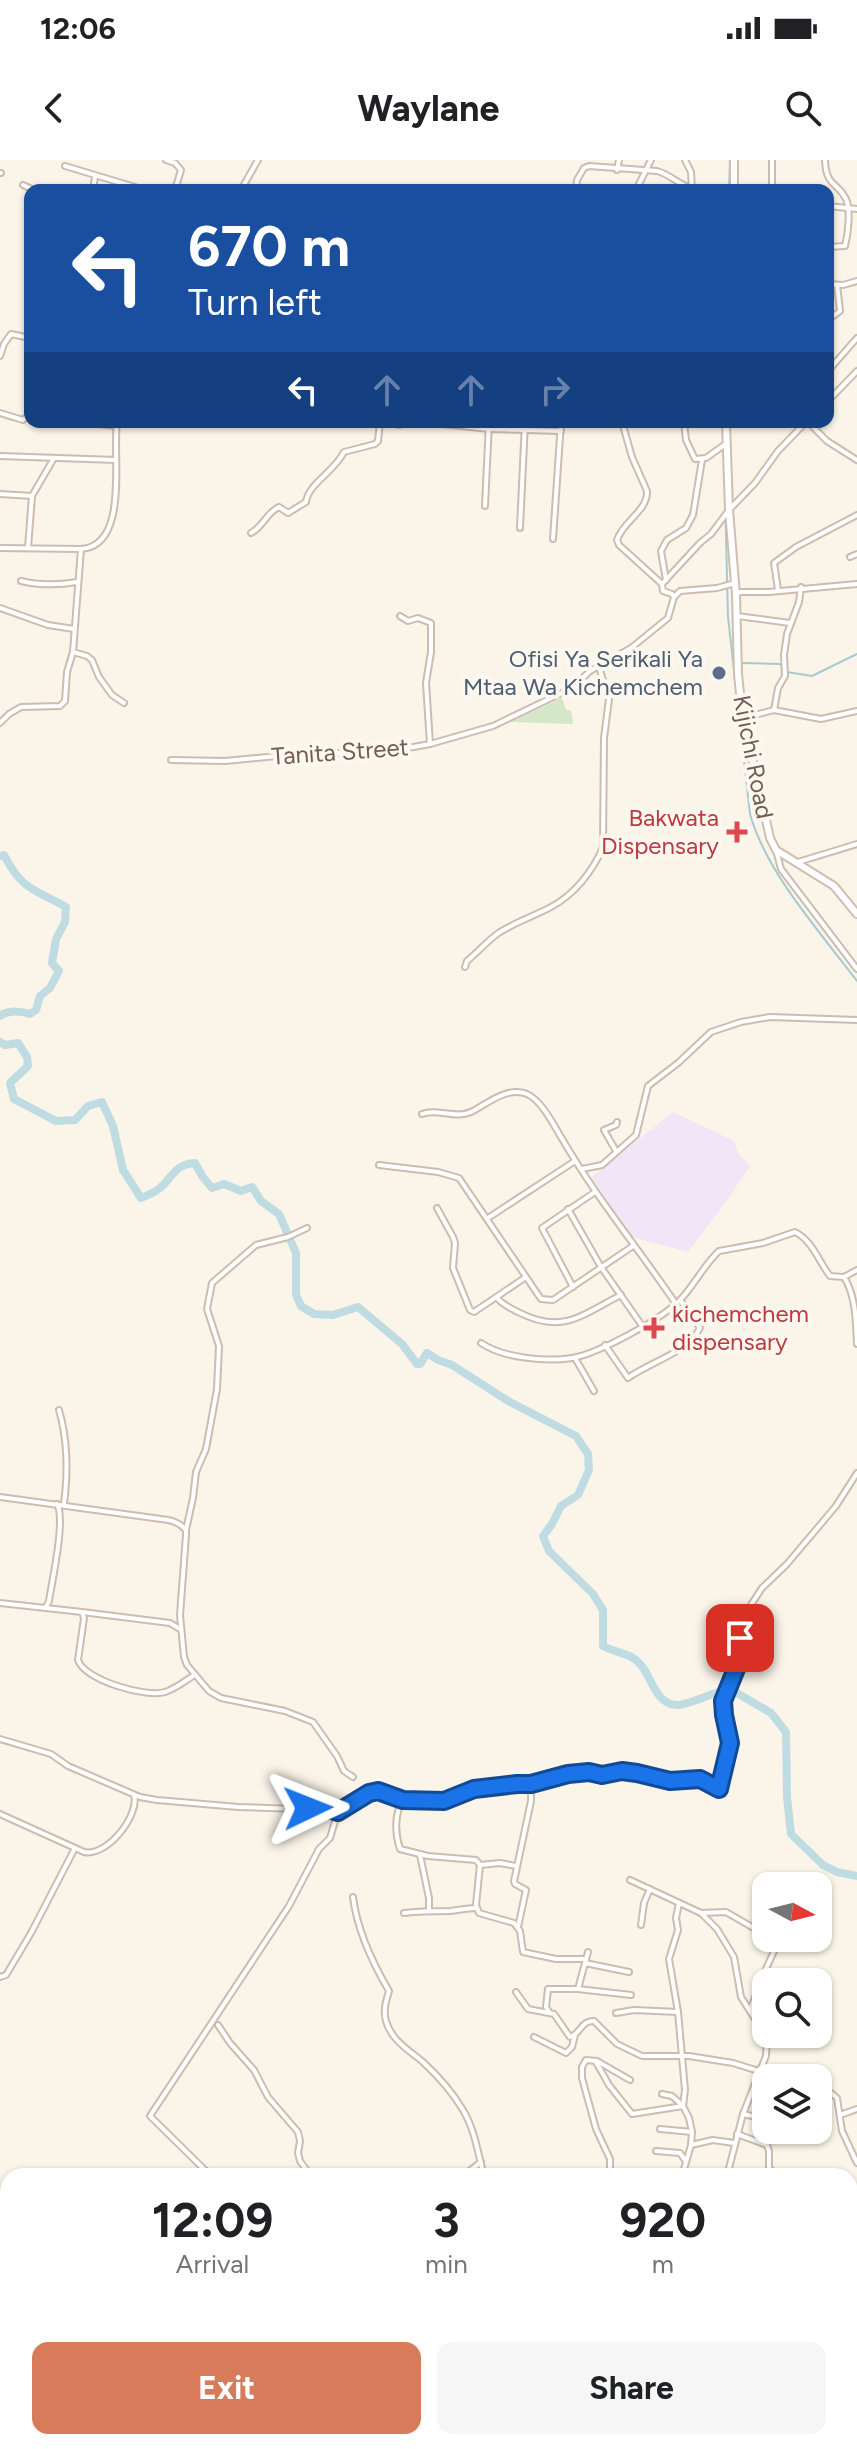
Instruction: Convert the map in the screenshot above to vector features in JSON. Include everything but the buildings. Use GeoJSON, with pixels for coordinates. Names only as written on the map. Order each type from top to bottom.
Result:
{"type":"FeatureCollection","features":[{"type":"Feature","properties":{"kind":"street"},"geometry":{"type":"LineString","coordinates":[[166,160],[179,166],[178,184]]}},
{"type":"Feature","properties":{"kind":"street"},"geometry":{"type":"LineString","coordinates":[[244,184],[258,160]]}},
{"type":"Feature","properties":{"kind":"street"},"geometry":{"type":"LineString","coordinates":[[617,170],[619,160]]}},
{"type":"Feature","properties":{"kind":"street"},"geometry":{"type":"LineString","coordinates":[[639,184],[651,160]]}},
{"type":"Feature","properties":{"kind":"street"},"geometry":{"type":"LineString","coordinates":[[685,160],[693,184]]}},
{"type":"Feature","properties":{"kind":"street"},"geometry":{"type":"LineString","coordinates":[[734,160],[734,184]]}},
{"type":"Feature","properties":{"kind":"street"},"geometry":{"type":"LineString","coordinates":[[772,160],[772,184]]}},
{"type":"Feature","properties":{"kind":"street"},"geometry":{"type":"LineString","coordinates":[[825,160],[832,184]]}},
{"type":"Feature","properties":{"kind":"street"},"geometry":{"type":"LineString","coordinates":[[65,166],[124,184]]}},
{"type":"Feature","properties":{"kind":"street"},"geometry":{"type":"LineString","coordinates":[[577,184],[584,168],[589,166],[666,174],[680,184]]}},
{"type":"Feature","properties":{"kind":"street"},"geometry":{"type":"LineString","coordinates":[[94,184],[95,176]]}},
{"type":"Feature","properties":{"kind":"street"},"geometry":{"type":"LineString","coordinates":[[834,186],[845,197],[848,208],[846,243],[841,248],[834,247]]}},
{"type":"Feature","properties":{"kind":"street"},"geometry":{"type":"LineString","coordinates":[[834,207],[857,209]]}},
{"type":"Feature","properties":{"kind":"street"},"geometry":{"type":"LineString","coordinates":[[834,285],[857,281]]}},
{"type":"Feature","properties":{"kind":"street"},"geometry":{"type":"LineString","coordinates":[[834,316],[840,311],[837,285]]}},
{"type":"Feature","properties":{"kind":"street"},"geometry":{"type":"LineString","coordinates":[[0,356],[11,334],[24,337]]}},
{"type":"Feature","properties":{"kind":"street"},"geometry":{"type":"LineString","coordinates":[[834,364],[857,338]]}},
{"type":"Feature","properties":{"kind":"street"},"geometry":{"type":"LineString","coordinates":[[834,395],[857,371]]}},
{"type":"Feature","properties":{"kind":"street"},"geometry":{"type":"LineString","coordinates":[[0,413],[24,419]]}},
{"type":"Feature","properties":{"kind":"street"},"geometry":{"type":"LineString","coordinates":[[0,548],[89,549],[99,542],[116,501],[117,428]]}},
{"type":"Feature","properties":{"kind":"street"},"geometry":{"type":"LineString","coordinates":[[251,533],[267,520],[272,510],[279,507],[288,513],[306,502],[309,491],[333,469],[344,452],[375,444],[379,428]]}},
{"type":"Feature","properties":{"kind":"street"},"geometry":{"type":"LineString","coordinates":[[482,428],[561,431],[553,539]]}},
{"type":"Feature","properties":{"kind":"street"},"geometry":{"type":"LineString","coordinates":[[624,428],[648,497],[617,540],[664,582]]}},
{"type":"Feature","properties":{"kind":"street"},"geometry":{"type":"LineString","coordinates":[[685,428],[692,456],[702,460]]}},
{"type":"Feature","properties":{"kind":"street","name":"Kijichi Road"},"geometry":{"type":"LineString","coordinates":[[726,428],[738,674],[743,718],[770,838],[776,850]]}},
{"type":"Feature","properties":{"kind":"street"},"geometry":{"type":"LineString","coordinates":[[664,582],[729,514],[778,451],[801,428]]}},
{"type":"Feature","properties":{"kind":"street"},"geometry":{"type":"LineString","coordinates":[[813,428],[827,441],[857,460]]}},
{"type":"Feature","properties":{"kind":"street"},"geometry":{"type":"LineString","coordinates":[[485,506],[489,429]]}},
{"type":"Feature","properties":{"kind":"street"},"geometry":{"type":"LineString","coordinates":[[520,528],[525,430]]}},
{"type":"Feature","properties":{"kind":"street"},"geometry":{"type":"LineString","coordinates":[[727,443],[702,460],[693,515],[686,528],[667,540],[661,551],[663,591],[674,597],[680,591],[735,583]]}},
{"type":"Feature","properties":{"kind":"street"},"geometry":{"type":"LineString","coordinates":[[0,456],[116,460]]}},
{"type":"Feature","properties":{"kind":"street"},"geometry":{"type":"LineString","coordinates":[[28,548],[32,496],[54,458]]}},
{"type":"Feature","properties":{"kind":"street"},"geometry":{"type":"LineString","coordinates":[[0,494],[32,496]]}},
{"type":"Feature","properties":{"kind":"street"},"geometry":{"type":"LineString","coordinates":[[778,590],[774,563],[809,539],[857,515]]}},
{"type":"Feature","properties":{"kind":"street"},"geometry":{"type":"LineString","coordinates":[[0,723],[21,707],[60,706],[65,701],[67,672],[73,652],[81,549]]}},
{"type":"Feature","properties":{"kind":"street"},"geometry":{"type":"LineString","coordinates":[[850,557],[857,554]]}},
{"type":"Feature","properties":{"kind":"street"},"geometry":{"type":"LineString","coordinates":[[21,581],[77,582]]}},
{"type":"Feature","properties":{"kind":"street"},"geometry":{"type":"LineString","coordinates":[[736,595],[740,592],[857,584]]}},
{"type":"Feature","properties":{"kind":"street"},"geometry":{"type":"LineString","coordinates":[[774,710],[778,688],[785,676],[784,649],[801,587]]}},
{"type":"Feature","properties":{"kind":"street","name":"Tanita Street"},"geometry":{"type":"LineString","coordinates":[[171,760],[228,761],[391,751],[430,744],[509,719],[572,688],[590,671],[658,627],[668,618],[674,597]]}},
{"type":"Feature","properties":{"kind":"street"},"geometry":{"type":"LineString","coordinates":[[0,608],[48,625],[74,629]]}},
{"type":"Feature","properties":{"kind":"street"},"geometry":{"type":"LineString","coordinates":[[400,616],[408,621],[418,618],[431,623],[431,652],[426,683],[430,744]]}},
{"type":"Feature","properties":{"kind":"street"},"geometry":{"type":"LineString","coordinates":[[737,616],[790,623]]}},
{"type":"Feature","properties":{"kind":"street"},"geometry":{"type":"LineString","coordinates":[[73,652],[92,660],[112,695],[124,703]]}},
{"type":"Feature","properties":{"kind":"street"},"geometry":{"type":"LineString","coordinates":[[465,967],[467,961],[499,933],[552,907],[565,897],[579,885],[599,857],[603,847],[604,738],[609,699],[599,667]]}},
{"type":"Feature","properties":{"kind":"street"},"geometry":{"type":"LineString","coordinates":[[743,718],[774,710],[821,719],[857,711]]}},
{"type":"Feature","properties":{"kind":"street"},"geometry":{"type":"LineString","coordinates":[[796,862],[857,844]]}},
{"type":"Feature","properties":{"kind":"street"},"geometry":{"type":"LineString","coordinates":[[776,850],[834,886],[857,914]]}},
{"type":"Feature","properties":{"kind":"street"},"geometry":{"type":"LineString","coordinates":[[776,850],[781,869],[857,969]]}},
{"type":"Feature","properties":{"kind":"street"},"geometry":{"type":"LineString","coordinates":[[582,1169],[602,1165],[636,1135],[651,1084],[711,1032],[770,1017],[857,1020]]}},
{"type":"Feature","properties":{"kind":"street"},"geometry":{"type":"LineString","coordinates":[[422,1114],[431,1111],[466,1114],[495,1098],[517,1092],[535,1100],[544,1111],[633,1246],[699,1325],[699,1332],[683,1346],[628,1378],[605,1345]]}},
{"type":"Feature","properties":{"kind":"street"},"geometry":{"type":"LineString","coordinates":[[616,1151],[604,1130],[617,1122]]}},
{"type":"Feature","properties":{"kind":"street"},"geometry":{"type":"LineString","coordinates":[[488,1218],[575,1161]]}},
{"type":"Feature","properties":{"kind":"street"},"geometry":{"type":"LineString","coordinates":[[379,1165],[455,1176],[462,1181],[541,1299],[553,1300],[633,1246]]}},
{"type":"Feature","properties":{"kind":"street"},"geometry":{"type":"LineString","coordinates":[[573,1287],[541,1231],[595,1192]]}},
{"type":"Feature","properties":{"kind":"street"},"geometry":{"type":"LineString","coordinates":[[437,1208],[455,1243],[453,1268],[470,1310],[474,1312],[526,1277]]}},
{"type":"Feature","properties":{"kind":"street"},"geometry":{"type":"LineString","coordinates":[[568,1209],[601,1267],[643,1327]]}},
{"type":"Feature","properties":{"kind":"street"},"geometry":{"type":"LineString","coordinates":[[307,1228],[288,1237],[256,1245],[212,1283],[207,1309],[219,1346],[217,1389],[206,1449],[196,1472],[186,1530],[180,1629],[184,1657],[194,1675],[209,1691],[221,1698],[285,1711],[313,1722],[344,1771],[353,1777]]}},
{"type":"Feature","properties":{"kind":"street"},"geometry":{"type":"LineString","coordinates":[[481,1343],[493,1352],[511,1356],[559,1360],[575,1358],[643,1327],[678,1302],[719,1251],[763,1243],[795,1232],[809,1243],[830,1276],[844,1277],[857,1270]]}},
{"type":"Feature","properties":{"kind":"street"},"geometry":{"type":"LineString","coordinates":[[844,1277],[849,1284],[856,1314],[857,1344]]}},
{"type":"Feature","properties":{"kind":"street"},"geometry":{"type":"LineString","coordinates":[[497,1298],[502,1304],[531,1319],[556,1324],[621,1295]]}},
{"type":"Feature","properties":{"kind":"street"},"geometry":{"type":"LineString","coordinates":[[575,1358],[594,1391]]}},
{"type":"Feature","properties":{"kind":"street"},"geometry":{"type":"LineString","coordinates":[[46,1607],[61,1511],[66,1504],[66,1453],[59,1410]]}},
{"type":"Feature","properties":{"kind":"street"},"geometry":{"type":"LineString","coordinates":[[203,2168],[150,2116],[289,1906],[319,1849],[330,1838],[338,1812],[373,1792],[381,1791],[403,1800],[444,1801],[474,1789],[531,1784],[589,1772],[605,1775],[622,1771],[670,1781],[700,1779],[719,1789],[730,1743],[723,1701],[742,1654],[741,1620],[755,1596],[836,1506],[857,1473]]}},
{"type":"Feature","properties":{"kind":"street"},"geometry":{"type":"LineString","coordinates":[[0,1497],[173,1521],[190,1515]]}},
{"type":"Feature","properties":{"kind":"street"},"geometry":{"type":"LineString","coordinates":[[57,1504],[61,1511]]}},
{"type":"Feature","properties":{"kind":"street"},"geometry":{"type":"LineString","coordinates":[[173,1521],[186,1530]]}},
{"type":"Feature","properties":{"kind":"street"},"geometry":{"type":"LineString","coordinates":[[0,1603],[170,1623],[180,1629]]}},
{"type":"Feature","properties":{"kind":"street"},"geometry":{"type":"LineString","coordinates":[[82,1612],[84,1618],[78,1660],[86,1672],[130,1690],[161,1693],[194,1675]]}},
{"type":"Feature","properties":{"kind":"street"},"geometry":{"type":"LineString","coordinates":[[0,1739],[51,1754],[68,1766],[134,1795],[167,1801],[297,1809],[315,1806],[338,1812]]}},
{"type":"Feature","properties":{"kind":"street"},"geometry":{"type":"LineString","coordinates":[[531,1784],[531,1801],[516,1866],[515,1884],[526,1890],[527,1894],[518,1927],[523,1952],[585,1961],[629,1972]]}},
{"type":"Feature","properties":{"kind":"street"},"geometry":{"type":"LineString","coordinates":[[0,1814],[92,1854],[111,1844],[135,1805],[134,1795]]}},
{"type":"Feature","properties":{"kind":"street"},"geometry":{"type":"LineString","coordinates":[[403,1800],[396,1831],[398,1847],[420,1855],[476,1860],[480,1865],[477,1908],[482,1915],[514,1923],[518,1927]]}},
{"type":"Feature","properties":{"kind":"street"},"geometry":{"type":"LineString","coordinates":[[0,1977],[6,1975],[23,1949],[75,1848]]}},
{"type":"Feature","properties":{"kind":"street"},"geometry":{"type":"LineString","coordinates":[[420,1855],[429,1910]]}},
{"type":"Feature","properties":{"kind":"street"},"geometry":{"type":"LineString","coordinates":[[480,1865],[500,1863],[516,1866]]}},
{"type":"Feature","properties":{"kind":"street"},"geometry":{"type":"LineString","coordinates":[[630,1880],[701,1913],[717,1929],[734,1957],[741,1997],[766,2035],[768,2043],[762,2064]]}},
{"type":"Feature","properties":{"kind":"street"},"geometry":{"type":"LineString","coordinates":[[641,1925],[644,1903],[650,1889]]}},
{"type":"Feature","properties":{"kind":"street"},"geometry":{"type":"LineString","coordinates":[[353,1897],[358,1925],[376,1969],[389,1991],[385,2009],[387,2026],[395,2038],[450,2091],[466,2115],[482,2168]]}},
{"type":"Feature","properties":{"kind":"street"},"geometry":{"type":"LineString","coordinates":[[679,1903],[676,1918],[678,1930],[669,1959],[678,2012],[685,2090],[683,2106]]}},
{"type":"Feature","properties":{"kind":"street"},"geometry":{"type":"LineString","coordinates":[[404,1913],[477,1908]]}},
{"type":"Feature","properties":{"kind":"street"},"geometry":{"type":"LineString","coordinates":[[701,1913],[726,1912],[752,1927]]}},
{"type":"Feature","properties":{"kind":"street"},"geometry":{"type":"LineString","coordinates":[[578,1989],[588,1952]]}},
{"type":"Feature","properties":{"kind":"street"},"geometry":{"type":"LineString","coordinates":[[750,2011],[774,1952]]}},
{"type":"Feature","properties":{"kind":"street"},"geometry":{"type":"LineString","coordinates":[[549,2012],[546,2007],[548,1989],[631,1995]]}},
{"type":"Feature","properties":{"kind":"street"},"geometry":{"type":"LineString","coordinates":[[516,1992],[528,2009],[549,2012],[557,2017],[568,2036],[575,2035]]}},
{"type":"Feature","properties":{"kind":"street"},"geometry":{"type":"LineString","coordinates":[[616,2013],[634,2010],[678,2012]]}},
{"type":"Feature","properties":{"kind":"street"},"geometry":{"type":"LineString","coordinates":[[534,2037],[566,2053],[585,2023],[594,2021],[614,2042],[628,2051],[649,2057],[681,2055],[733,2063],[752,2071]]}},
{"type":"Feature","properties":{"kind":"street"},"geometry":{"type":"LineString","coordinates":[[218,2025],[254,2070],[268,2097],[300,2135],[298,2153],[305,2168]]}},
{"type":"Feature","properties":{"kind":"street"},"geometry":{"type":"LineString","coordinates":[[610,2168],[610,2159],[596,2129],[581,2072],[586,2060],[595,2060],[630,2080]]}},
{"type":"Feature","properties":{"kind":"street"},"geometry":{"type":"LineString","coordinates":[[595,2060],[609,2085],[632,2114],[683,2106]]}},
{"type":"Feature","properties":{"kind":"street"},"geometry":{"type":"LineString","coordinates":[[729,2168],[752,2089]]}},
{"type":"Feature","properties":{"kind":"street"},"geometry":{"type":"LineString","coordinates":[[662,2094],[672,2096],[683,2106],[689,2118],[691,2145],[684,2168]]}},
{"type":"Feature","properties":{"kind":"street"},"geometry":{"type":"LineString","coordinates":[[832,2094],[837,2098],[844,2137],[857,2163]]}},
{"type":"Feature","properties":{"kind":"street"},"geometry":{"type":"LineString","coordinates":[[840,2115],[857,2109]]}},
{"type":"Feature","properties":{"kind":"street"},"geometry":{"type":"LineString","coordinates":[[743,2114],[752,2116]]}},
{"type":"Feature","properties":{"kind":"street"},"geometry":{"type":"LineString","coordinates":[[660,2129],[692,2132]]}},
{"type":"Feature","properties":{"kind":"street"},"geometry":{"type":"LineString","coordinates":[[737,2134],[767,2145],[769,2168]]}},
{"type":"Feature","properties":{"kind":"street"},"geometry":{"type":"LineString","coordinates":[[691,2145],[713,2140],[734,2143]]}},
{"type":"Feature","properties":{"kind":"street"},"geometry":{"type":"LineString","coordinates":[[656,2151],[677,2152],[685,2160]]}},
{"type":"Feature","properties":{"kind":"street"},"geometry":{"type":"LineString","coordinates":[[473,2168],[481,2162]]}},
{"type":"Feature","properties":{"kind":"shaded area"},"geometry":{"type":"Polygon","coordinates":[[[673,1112],[734,1141],[738,1153],[750,1166],[688,1252],[632,1237],[592,1177],[673,1112]]]}},
{"type":"Feature","properties":{"kind":"green space"},"geometry":{"type":"Polygon","coordinates":[[[562,698],[566,710],[571,710],[573,724],[511,722],[562,698]]]}},
{"type":"Feature","properties":{"kind":"waterway"},"geometry":{"type":"LineString","coordinates":[[729,184],[730,160]]}},
{"type":"Feature","properties":{"kind":"waterway"},"geometry":{"type":"LineString","coordinates":[[737,183],[738,160]]}},
{"type":"Feature","properties":{"kind":"waterway"},"geometry":{"type":"LineString","coordinates":[[725,495],[728,617],[750,814],[768,858],[781,879],[857,981]]}},
{"type":"Feature","properties":{"kind":"waterway"},"geometry":{"type":"LineString","coordinates":[[787,672],[812,676],[857,654]]}},
{"type":"Feature","properties":{"kind":"waterway"},"geometry":{"type":"LineString","coordinates":[[742,663],[780,664],[783,668]]}},
{"type":"Feature","properties":{"kind":"waterway"},"geometry":{"type":"LineString","coordinates":[[0,856],[4,855],[23,882],[66,907],[65,922],[56,939],[52,963],[59,971],[50,988],[40,996],[36,1010],[30,1014],[14,1012],[0,1016]]}},
{"type":"Feature","properties":{"kind":"waterway"},"geometry":{"type":"LineString","coordinates":[[0,1042],[5,1045],[18,1043],[27,1057],[28,1066],[10,1083],[14,1099],[56,1121],[75,1120],[88,1106],[102,1102],[113,1126],[123,1170],[141,1198],[159,1189],[178,1169],[195,1163],[212,1188],[224,1184],[241,1191],[252,1187],[261,1201],[279,1214],[296,1253],[296,1295],[301,1306],[314,1314],[333,1315],[358,1307],[402,1344],[417,1364],[427,1353],[452,1365],[508,1401],[576,1436],[588,1454],[589,1470],[578,1495],[561,1506],[543,1536],[549,1551],[593,1594],[603,1610],[603,1646],[637,1661],[659,1695],[669,1704],[681,1705],[730,1689],[771,1713],[786,1732],[791,1834],[823,1865],[857,1876]]}},
{"type":"Feature","properties":{"kind":"place","name":"Ofisi Ya Serikali Ya Mtaa Wa Kichemchem"},"geometry":{"type":"Point","coordinates":[719,673]}},
{"type":"Feature","properties":{"kind":"place","name":"Bakwata Dispensary"},"geometry":{"type":"Point","coordinates":[737,832]}},
{"type":"Feature","properties":{"kind":"place","name":"kichemchem dispensary"},"geometry":{"type":"Point","coordinates":[654,1328]}},
{"type":"Feature","properties":{"kind":"route"},"geometry":{"type":"LineString","coordinates":[[308,1808],[324,1807],[338,1812],[369,1793],[378,1791],[403,1800],[444,1801],[474,1789],[541,1783],[568,1774],[589,1772],[602,1775],[622,1771],[670,1781],[700,1779],[719,1789],[730,1743],[723,1701],[742,1654],[740,1638]]}}]}
